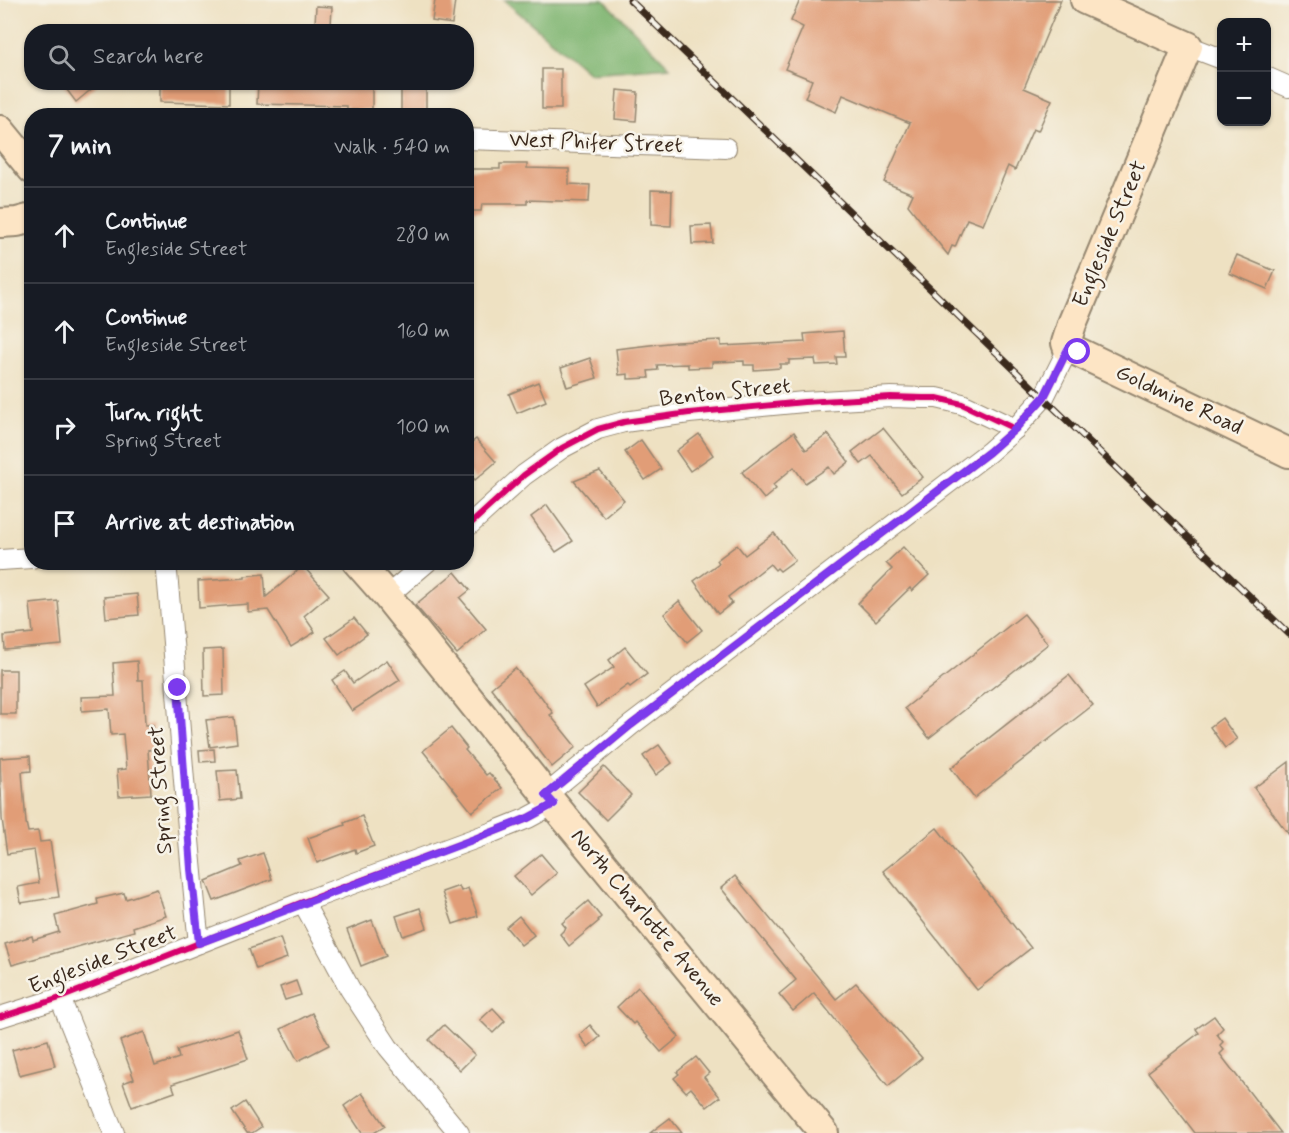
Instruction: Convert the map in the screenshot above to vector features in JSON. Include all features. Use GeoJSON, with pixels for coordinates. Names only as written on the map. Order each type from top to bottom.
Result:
{"type":"FeatureCollection","features":[{"type":"Feature","properties":{"kind":"main road"},"geometry":{"type":"LineString","coordinates":[[1085,0],[1188,46]]}},
{"type":"Feature","properties":{"kind":"main road","name":"Engleside Street"},"geometry":{"type":"LineString","coordinates":[[1068,349],[1066,343],[1072,324],[1188,46]]}},
{"type":"Feature","properties":{"kind":"main road"},"geometry":{"type":"LineString","coordinates":[[0,130],[24,159]]}},
{"type":"Feature","properties":{"kind":"main road"},"geometry":{"type":"LineString","coordinates":[[0,224],[24,220]]}},
{"type":"Feature","properties":{"kind":"main road","name":"Goldmine Road"},"geometry":{"type":"LineString","coordinates":[[1068,349],[1289,453]]}},
{"type":"Feature","properties":{"kind":"main road","name":"North Charlotte Avenue"},"geometry":{"type":"LineString","coordinates":[[364,570],[824,1133]]}},
{"type":"Feature","properties":{"kind":"street"},"geometry":{"type":"LineString","coordinates":[[1188,46],[1217,57]]}},
{"type":"Feature","properties":{"kind":"street"},"geometry":{"type":"LineString","coordinates":[[1271,79],[1289,87]]}},
{"type":"Feature","properties":{"kind":"street","name":"West Phifer Street"},"geometry":{"type":"LineString","coordinates":[[474,139],[726,148]]}},
{"type":"Feature","properties":{"kind":"street","name":"Engleside Street"},"geometry":{"type":"LineString","coordinates":[[0,1017],[60,998],[303,902],[528,818],[631,725],[989,452],[1015,429],[1044,397],[1068,349]]}},
{"type":"Feature","properties":{"kind":"street","name":"Benton Street"},"geometry":{"type":"LineString","coordinates":[[474,521],[524,475],[562,448],[598,429],[624,422],[804,402],[891,397],[937,398],[962,404],[1015,429]]}},
{"type":"Feature","properties":{"kind":"street"},"geometry":{"type":"LineString","coordinates":[[0,560],[24,558]]}},
{"type":"Feature","properties":{"kind":"street","name":"Spring Street"},"geometry":{"type":"LineString","coordinates":[[167,570],[199,943]]}},
{"type":"Feature","properties":{"kind":"street"},"geometry":{"type":"LineString","coordinates":[[387,596],[418,570]]}},
{"type":"Feature","properties":{"kind":"street"},"geometry":{"type":"LineString","coordinates":[[303,902],[350,989],[388,1047],[459,1133]]}},
{"type":"Feature","properties":{"kind":"street"},"geometry":{"type":"LineString","coordinates":[[60,998],[114,1133]]}},
{"type":"Feature","properties":{"kind":"green space"},"geometry":{"type":"Polygon","coordinates":[[[504,0],[604,0],[670,67],[589,73],[504,0]]]}},
{"type":"Feature","properties":{"kind":"building"},"geometry":{"type":"Polygon","coordinates":[[[435,0],[455,0],[452,24],[432,21],[435,0]]]}},
{"type":"Feature","properties":{"kind":"building"},"geometry":{"type":"Polygon","coordinates":[[[800,0],[1061,0],[1024,88],[1052,100],[1038,131],[1033,129],[1015,170],[1008,166],[983,225],[967,219],[955,247],[952,246],[948,255],[908,205],[913,194],[884,182],[910,123],[843,95],[836,112],[805,98],[812,80],[785,69],[803,27],[791,21],[800,0]]]}},
{"type":"Feature","properties":{"kind":"building"},"geometry":{"type":"Polygon","coordinates":[[[316,6],[332,7],[331,24],[315,24],[316,6]]]}},
{"type":"Feature","properties":{"kind":"building"},"geometry":{"type":"Polygon","coordinates":[[[542,69],[561,69],[561,109],[542,109],[542,69]]]}},
{"type":"Feature","properties":{"kind":"building"},"geometry":{"type":"Polygon","coordinates":[[[67,90],[90,90],[76,102],[67,90]]]}},
{"type":"Feature","properties":{"kind":"building"},"geometry":{"type":"Polygon","coordinates":[[[160,90],[229,90],[229,104],[160,102],[160,90]]]}},
{"type":"Feature","properties":{"kind":"building"},"geometry":{"type":"Polygon","coordinates":[[[258,90],[372,90],[372,108],[257,104],[258,90]]]}},
{"type":"Feature","properties":{"kind":"building"},"geometry":{"type":"Polygon","coordinates":[[[401,90],[426,90],[426,108],[401,108],[401,90]]]}},
{"type":"Feature","properties":{"kind":"building"},"geometry":{"type":"Polygon","coordinates":[[[617,90],[638,92],[636,121],[615,119],[617,90]]]}},
{"type":"Feature","properties":{"kind":"building"},"geometry":{"type":"Polygon","coordinates":[[[500,164],[527,164],[527,168],[569,169],[569,184],[590,185],[589,202],[527,200],[527,204],[482,204],[481,211],[474,211],[474,169],[500,169],[500,164]]]}},
{"type":"Feature","properties":{"kind":"building"},"geometry":{"type":"Polygon","coordinates":[[[651,190],[672,191],[671,226],[651,225],[651,190]]]}},
{"type":"Feature","properties":{"kind":"building"},"geometry":{"type":"Polygon","coordinates":[[[711,225],[713,243],[692,244],[691,226],[711,225]]]}},
{"type":"Feature","properties":{"kind":"building"},"geometry":{"type":"Polygon","coordinates":[[[1237,255],[1275,271],[1267,289],[1229,273],[1237,255]]]}},
{"type":"Feature","properties":{"kind":"building"},"geometry":{"type":"Polygon","coordinates":[[[843,331],[845,357],[836,357],[837,364],[816,365],[815,359],[789,360],[789,364],[780,364],[780,368],[754,370],[754,365],[744,365],[744,361],[712,362],[712,367],[688,368],[688,364],[657,365],[658,370],[648,371],[649,378],[628,379],[628,374],[619,375],[616,349],[676,342],[721,340],[721,346],[805,342],[804,334],[843,331]]]}},
{"type":"Feature","properties":{"kind":"building"},"geometry":{"type":"Polygon","coordinates":[[[590,358],[597,378],[567,387],[561,368],[590,358]]]}},
{"type":"Feature","properties":{"kind":"building"},"geometry":{"type":"Polygon","coordinates":[[[538,382],[546,401],[517,413],[509,394],[538,382]]]}},
{"type":"Feature","properties":{"kind":"building"},"geometry":{"type":"Polygon","coordinates":[[[883,428],[923,477],[902,493],[872,456],[861,464],[852,452],[883,428]]]}},
{"type":"Feature","properties":{"kind":"building"},"geometry":{"type":"Polygon","coordinates":[[[794,432],[806,450],[828,434],[849,462],[834,474],[829,467],[805,483],[794,467],[773,485],[776,489],[764,499],[742,472],[794,432]]]}},
{"type":"Feature","properties":{"kind":"building"},"geometry":{"type":"Polygon","coordinates":[[[699,434],[713,455],[690,471],[676,451],[699,434]]]}},
{"type":"Feature","properties":{"kind":"building"},"geometry":{"type":"Polygon","coordinates":[[[476,439],[496,462],[475,480],[474,479],[474,441],[476,439]]]}},
{"type":"Feature","properties":{"kind":"building"},"geometry":{"type":"Polygon","coordinates":[[[641,440],[661,469],[645,480],[625,452],[641,440]]]}},
{"type":"Feature","properties":{"kind":"building"},"geometry":{"type":"Polygon","coordinates":[[[600,471],[624,500],[604,517],[574,481],[600,471]]]}},
{"type":"Feature","properties":{"kind":"building"},"geometry":{"type":"Polygon","coordinates":[[[547,505],[573,541],[556,552],[531,517],[547,505]]]}},
{"type":"Feature","properties":{"kind":"building"},"geometry":{"type":"Polygon","coordinates":[[[774,533],[795,560],[780,571],[777,568],[775,570],[770,564],[728,597],[732,603],[718,614],[694,581],[719,563],[717,560],[737,545],[745,555],[774,533]]]}},
{"type":"Feature","properties":{"kind":"building"},"geometry":{"type":"Polygon","coordinates":[[[903,547],[929,575],[912,591],[910,588],[876,621],[858,603],[892,569],[886,563],[903,547]]]}},
{"type":"Feature","properties":{"kind":"building"},"geometry":{"type":"Polygon","coordinates":[[[298,570],[307,570],[329,595],[304,616],[315,632],[291,647],[268,610],[248,612],[248,604],[199,608],[198,581],[245,578],[245,576],[264,574],[266,597],[298,570]]]}},
{"type":"Feature","properties":{"kind":"building"},"geometry":{"type":"Polygon","coordinates":[[[455,572],[470,590],[460,598],[486,629],[457,654],[415,605],[455,572]]]}},
{"type":"Feature","properties":{"kind":"building"},"geometry":{"type":"Polygon","coordinates":[[[137,594],[139,615],[106,618],[104,597],[137,594]]]}},
{"type":"Feature","properties":{"kind":"building"},"geometry":{"type":"Polygon","coordinates":[[[58,601],[62,645],[5,650],[4,636],[33,633],[30,604],[58,601]]]}},
{"type":"Feature","properties":{"kind":"building"},"geometry":{"type":"Polygon","coordinates":[[[679,601],[702,630],[687,642],[664,614],[679,601]]]}},
{"type":"Feature","properties":{"kind":"building"},"geometry":{"type":"Polygon","coordinates":[[[1024,614],[1048,644],[929,738],[905,708],[1024,614]]]}},
{"type":"Feature","properties":{"kind":"building"},"geometry":{"type":"Polygon","coordinates":[[[354,618],[367,634],[339,655],[326,638],[354,618]]]}},
{"type":"Feature","properties":{"kind":"building"},"geometry":{"type":"Polygon","coordinates":[[[625,647],[647,674],[597,707],[584,687],[614,667],[609,660],[625,647]]]}},
{"type":"Feature","properties":{"kind":"building"},"geometry":{"type":"Polygon","coordinates":[[[223,649],[224,695],[204,696],[203,650],[223,649]]]}},
{"type":"Feature","properties":{"kind":"building"},"geometry":{"type":"Polygon","coordinates":[[[387,660],[400,680],[352,711],[332,680],[345,671],[353,683],[387,660]]]}},
{"type":"Feature","properties":{"kind":"building"},"geometry":{"type":"Polygon","coordinates":[[[137,661],[138,680],[143,680],[145,725],[153,725],[155,749],[148,750],[151,794],[119,796],[117,770],[126,769],[123,734],[111,735],[109,709],[82,711],[81,697],[115,696],[113,663],[137,661]]]}},
{"type":"Feature","properties":{"kind":"building"},"geometry":{"type":"Polygon","coordinates":[[[515,668],[540,695],[553,713],[550,715],[576,747],[552,767],[491,688],[515,668]]]}},
{"type":"Feature","properties":{"kind":"building"},"geometry":{"type":"Polygon","coordinates":[[[0,670],[16,670],[16,714],[0,714],[0,670]]]}},
{"type":"Feature","properties":{"kind":"building"},"geometry":{"type":"Polygon","coordinates":[[[1069,675],[1093,705],[974,798],[951,768],[1069,675]]]}},
{"type":"Feature","properties":{"kind":"building"},"geometry":{"type":"Polygon","coordinates":[[[234,717],[237,743],[210,747],[206,720],[234,717]]]}},
{"type":"Feature","properties":{"kind":"building"},"geometry":{"type":"Polygon","coordinates":[[[1222,718],[1237,739],[1225,748],[1210,727],[1222,718]]]}},
{"type":"Feature","properties":{"kind":"building"},"geometry":{"type":"Polygon","coordinates":[[[451,728],[467,748],[465,750],[486,775],[489,773],[502,788],[472,812],[423,751],[451,728]]]}},
{"type":"Feature","properties":{"kind":"building"},"geometry":{"type":"Polygon","coordinates":[[[659,745],[672,763],[656,775],[643,756],[659,745]]]}},
{"type":"Feature","properties":{"kind":"building"},"geometry":{"type":"Polygon","coordinates":[[[214,749],[215,761],[200,762],[199,750],[214,749]]]}},
{"type":"Feature","properties":{"kind":"building"},"geometry":{"type":"Polygon","coordinates":[[[30,756],[31,771],[22,772],[26,823],[28,832],[38,831],[40,842],[50,841],[59,897],[21,903],[18,887],[39,883],[34,850],[7,854],[2,819],[0,758],[30,756]]]}},
{"type":"Feature","properties":{"kind":"building"},"geometry":{"type":"Polygon","coordinates":[[[1289,762],[1289,835],[1254,788],[1289,762]]]}},
{"type":"Feature","properties":{"kind":"building"},"geometry":{"type":"Polygon","coordinates":[[[604,767],[631,795],[606,820],[578,792],[604,767]]]}},
{"type":"Feature","properties":{"kind":"building"},"geometry":{"type":"Polygon","coordinates":[[[237,770],[240,799],[220,801],[217,771],[237,770]]]}},
{"type":"Feature","properties":{"kind":"building"},"geometry":{"type":"Polygon","coordinates":[[[362,816],[374,846],[356,853],[355,849],[317,863],[308,838],[345,825],[344,823],[362,816]]]}},
{"type":"Feature","properties":{"kind":"building"},"geometry":{"type":"Polygon","coordinates":[[[937,828],[1031,948],[977,990],[883,871],[937,828]]]}},
{"type":"Feature","properties":{"kind":"building"},"geometry":{"type":"Polygon","coordinates":[[[263,853],[272,879],[214,901],[206,881],[242,866],[240,861],[263,853]]]}},
{"type":"Feature","properties":{"kind":"building"},"geometry":{"type":"Polygon","coordinates":[[[541,854],[557,873],[531,895],[514,876],[541,854]]]}},
{"type":"Feature","properties":{"kind":"building"},"geometry":{"type":"Polygon","coordinates":[[[735,876],[836,999],[856,983],[922,1058],[888,1086],[814,993],[793,1011],[779,994],[796,980],[721,888],[735,876]]]}},
{"type":"Feature","properties":{"kind":"building"},"geometry":{"type":"Polygon","coordinates":[[[459,886],[461,891],[468,888],[478,916],[453,924],[442,892],[459,886]]]}},
{"type":"Feature","properties":{"kind":"building"},"geometry":{"type":"Polygon","coordinates":[[[157,889],[166,916],[133,927],[134,931],[12,965],[5,944],[32,936],[33,940],[59,932],[55,916],[98,904],[97,899],[124,893],[126,899],[157,889]]]}},
{"type":"Feature","properties":{"kind":"building"},"geometry":{"type":"Polygon","coordinates":[[[588,901],[601,917],[569,946],[560,934],[566,928],[562,923],[588,901]]]}},
{"type":"Feature","properties":{"kind":"building"},"geometry":{"type":"Polygon","coordinates":[[[420,908],[427,928],[403,936],[396,916],[420,908]]]}},
{"type":"Feature","properties":{"kind":"building"},"geometry":{"type":"Polygon","coordinates":[[[519,916],[534,935],[521,945],[506,927],[519,916]]]}},
{"type":"Feature","properties":{"kind":"building"},"geometry":{"type":"Polygon","coordinates":[[[372,920],[386,956],[361,966],[347,930],[372,920]]]}},
{"type":"Feature","properties":{"kind":"building"},"geometry":{"type":"Polygon","coordinates":[[[280,938],[287,958],[256,969],[249,949],[280,938]]]}},
{"type":"Feature","properties":{"kind":"building"},"geometry":{"type":"Polygon","coordinates":[[[296,981],[301,995],[285,1000],[280,987],[296,981]]]}},
{"type":"Feature","properties":{"kind":"building"},"geometry":{"type":"Polygon","coordinates":[[[638,987],[679,1037],[661,1052],[635,1022],[633,1024],[617,1007],[638,987]]]}},
{"type":"Feature","properties":{"kind":"building"},"geometry":{"type":"Polygon","coordinates":[[[493,1008],[505,1021],[493,1033],[480,1020],[493,1008]]]}},
{"type":"Feature","properties":{"kind":"building"},"geometry":{"type":"Polygon","coordinates":[[[312,1013],[329,1045],[298,1061],[281,1029],[312,1013]]]}},
{"type":"Feature","properties":{"kind":"building"},"geometry":{"type":"Polygon","coordinates":[[[1214,1016],[1223,1028],[1217,1034],[1223,1042],[1220,1045],[1224,1050],[1220,1054],[1281,1133],[1195,1133],[1148,1072],[1199,1033],[1196,1029],[1214,1016]]]}},
{"type":"Feature","properties":{"kind":"building"},"geometry":{"type":"Polygon","coordinates":[[[444,1025],[475,1055],[460,1070],[429,1040],[444,1025]]]}},
{"type":"Feature","properties":{"kind":"building"},"geometry":{"type":"Polygon","coordinates":[[[590,1025],[600,1037],[588,1047],[579,1035],[590,1025]]]}},
{"type":"Feature","properties":{"kind":"building"},"geometry":{"type":"Polygon","coordinates":[[[238,1030],[248,1059],[172,1084],[175,1092],[132,1107],[123,1083],[134,1079],[120,1041],[144,1032],[155,1066],[179,1058],[177,1050],[238,1030]]]}},
{"type":"Feature","properties":{"kind":"building"},"geometry":{"type":"Polygon","coordinates":[[[48,1040],[55,1066],[19,1075],[12,1050],[48,1040]]]}},
{"type":"Feature","properties":{"kind":"building"},"geometry":{"type":"Polygon","coordinates":[[[696,1057],[709,1073],[704,1077],[720,1097],[707,1107],[691,1088],[686,1092],[674,1078],[679,1074],[677,1072],[696,1057]]]}},
{"type":"Feature","properties":{"kind":"building"},"geometry":{"type":"Polygon","coordinates":[[[362,1093],[385,1126],[374,1133],[362,1133],[344,1106],[362,1093]]]}},
{"type":"Feature","properties":{"kind":"building"},"geometry":{"type":"Polygon","coordinates":[[[245,1102],[261,1127],[252,1133],[247,1133],[232,1111],[245,1102]]]}},
{"type":"Feature","properties":{"kind":"building"},"geometry":{"type":"Polygon","coordinates":[[[670,1118],[682,1133],[650,1133],[670,1118]]]}},
{"type":"Feature","properties":{"kind":"railway"},"geometry":{"type":"LineString","coordinates":[[630,0],[1289,634]]}},
{"type":"Feature","properties":{"kind":"cycle path"},"geometry":{"type":"LineString","coordinates":[[546,795],[631,725],[989,452],[1015,429],[1044,397],[1068,349]]}},
{"type":"Feature","properties":{"kind":"cycle path"},"geometry":{"type":"LineString","coordinates":[[474,521],[524,475],[562,448],[598,429],[624,422],[804,402],[891,397],[937,398],[962,404],[1015,429]]}},
{"type":"Feature","properties":{"kind":"cycle path"},"geometry":{"type":"LineString","coordinates":[[0,1017],[60,998],[303,902],[493,832],[528,818],[554,804]]}},
{"type":"Feature","properties":{"kind":"route"},"geometry":{"type":"LineString","coordinates":[[178,688],[191,869],[199,943],[493,832],[528,818],[554,804],[546,795],[631,725],[989,452],[1028,416],[1044,397],[1068,349],[1078,352]]}}]}
